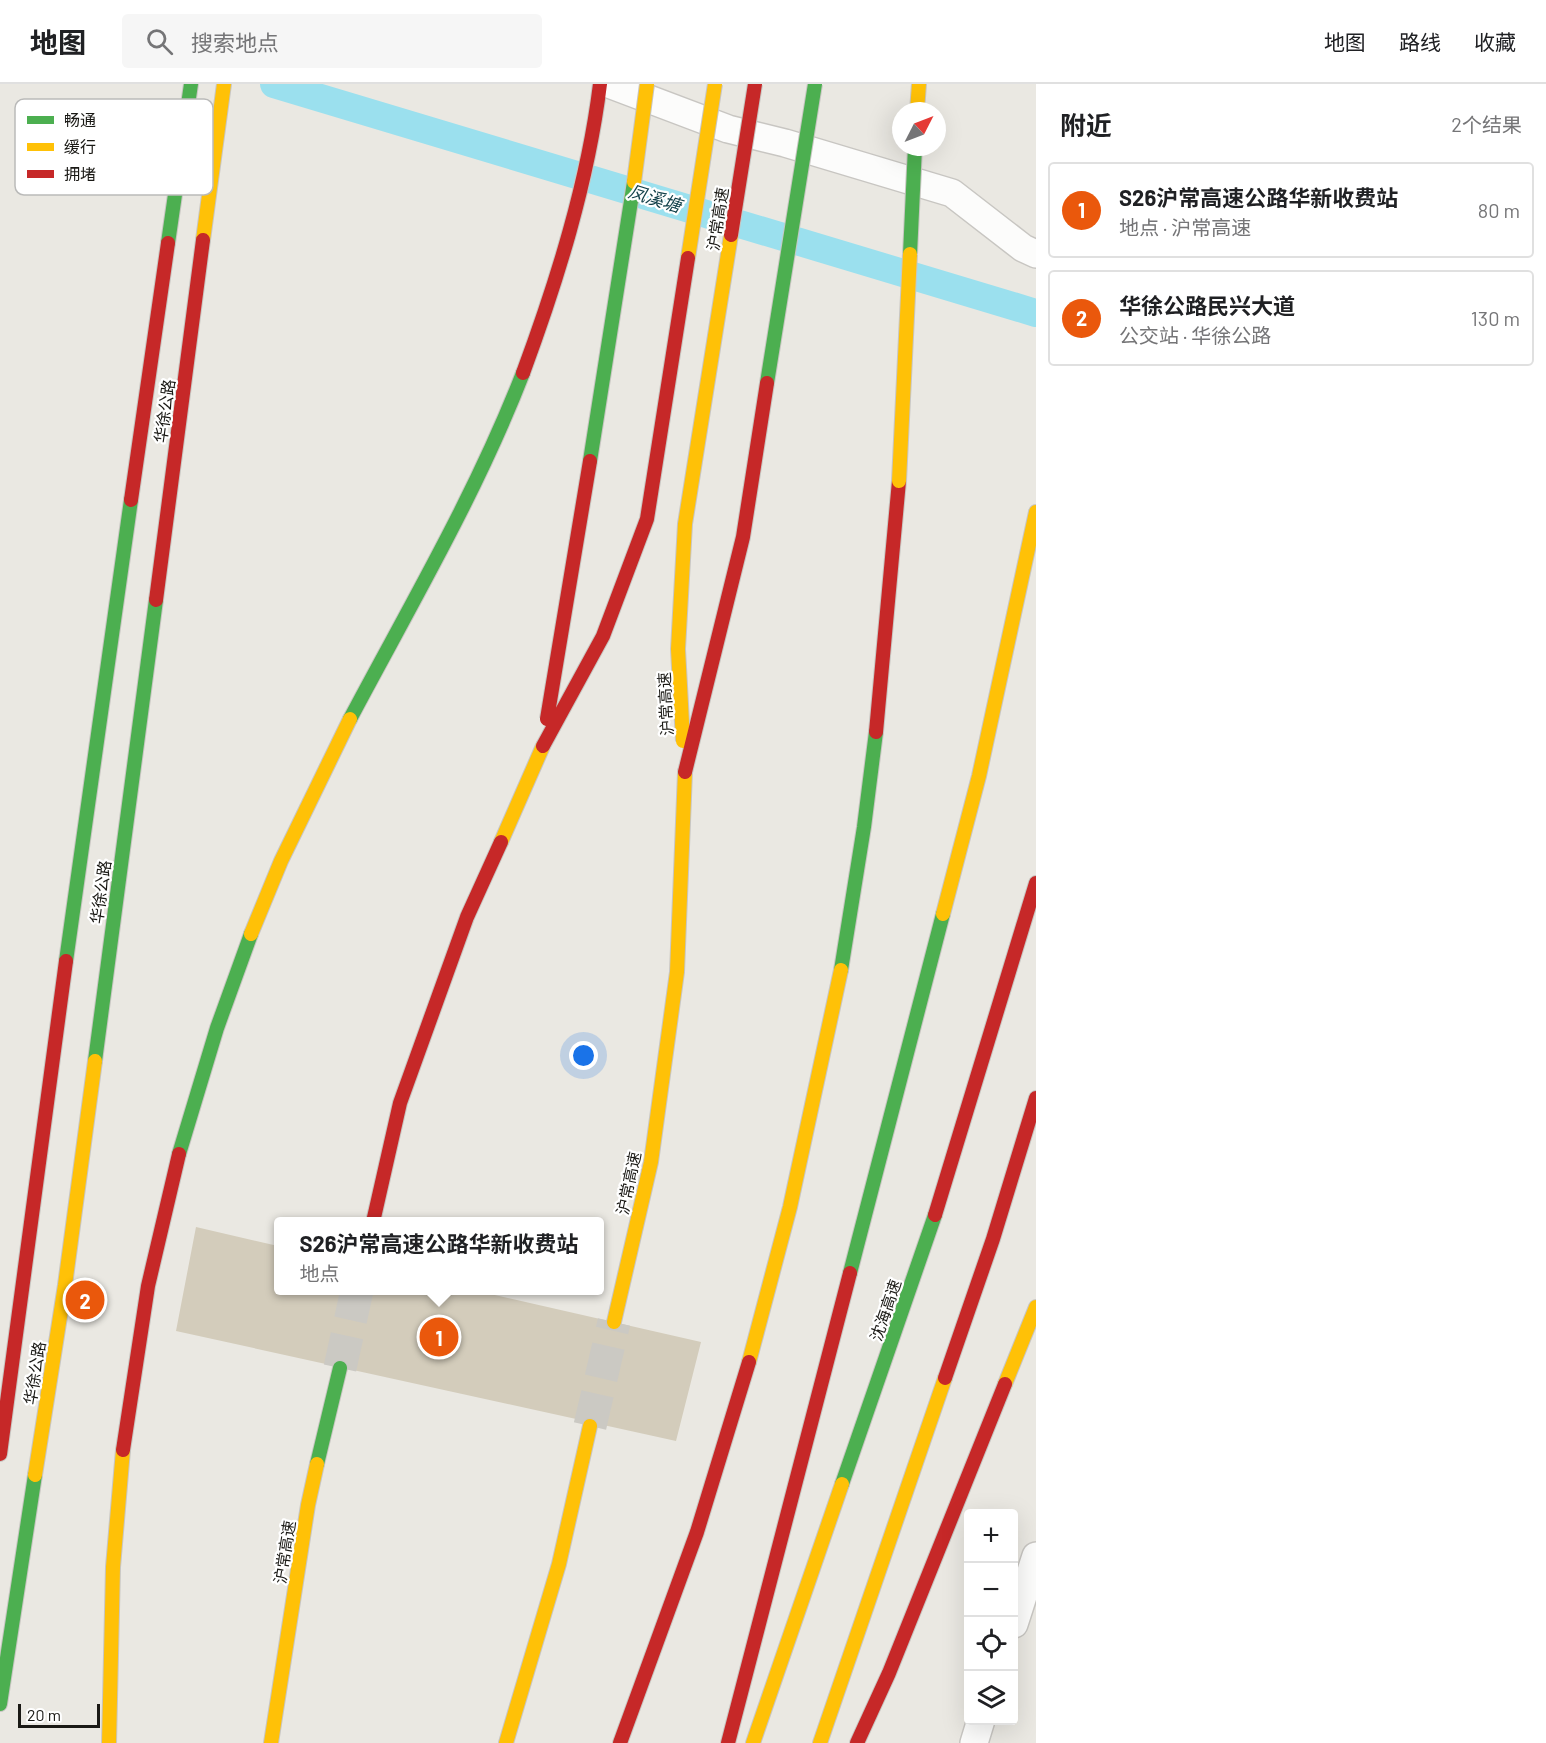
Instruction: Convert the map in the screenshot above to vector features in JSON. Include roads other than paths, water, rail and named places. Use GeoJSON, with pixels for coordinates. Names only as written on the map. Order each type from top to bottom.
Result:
{"type":"FeatureCollection","features":[{"type":"Feature","properties":{"kind":"main road","name":"华徐公路"},"geometry":{"type":"LineString","coordinates":[[189,99],[191,84]]}},
{"type":"Feature","properties":{"kind":"main road","name":"华徐公路"},"geometry":{"type":"LineString","coordinates":[[213,167],[224,84]]}},
{"type":"Feature","properties":{"kind":"main road"},"geometry":{"type":"LineString","coordinates":[[109,1743],[110,1602],[121,1460],[141,1326],[152,1271],[169,1194],[205,1064],[257,918],[318,782],[474,487],[528,363],[569,231],[600,84]]}},
{"type":"Feature","properties":{"kind":"main road"},"geometry":{"type":"LineString","coordinates":[[543,746],[626,248],[647,84]]}},
{"type":"Feature","properties":{"kind":"main road","name":"沪常高速"},"geometry":{"type":"LineString","coordinates":[[374,1217],[400,1103],[466,917],[543,746],[603,636],[647,519],[715,84]]}},
{"type":"Feature","properties":{"kind":"main road","name":"沪常高速"},"geometry":{"type":"LineString","coordinates":[[614,1322],[651,1162],[677,972],[685,772],[678,649],[685,524],[755,84]]}},
{"type":"Feature","properties":{"kind":"main road"},"geometry":{"type":"LineString","coordinates":[[685,772],[743,537],[815,84]]}},
{"type":"Feature","properties":{"kind":"main road"},"geometry":{"type":"LineString","coordinates":[[918,102],[919,84]]}},
{"type":"Feature","properties":{"kind":"main road"},"geometry":{"type":"LineString","coordinates":[[620,1743],[657,1650],[719,1467],[773,1278],[823,1061],[857,875],[883,679],[899,481],[915,156]]}},
{"type":"Feature","properties":{"kind":"main road","name":"华徐公路"},"geometry":{"type":"LineString","coordinates":[[0,1454],[76,884],[175,195]]}},
{"type":"Feature","properties":{"kind":"main road","name":"华徐公路"},"geometry":{"type":"LineString","coordinates":[[0,1702],[65,1285],[209,195]]}},
{"type":"Feature","properties":{"kind":"main road"},"geometry":{"type":"LineString","coordinates":[[728,1743],[980,777],[1036,512]]}},
{"type":"Feature","properties":{"kind":"main road","name":"沈海高速"},"geometry":{"type":"LineString","coordinates":[[753,1743],[933,1220],[1036,883]]}},
{"type":"Feature","properties":{"kind":"main road"},"geometry":{"type":"LineString","coordinates":[[820,1743],[993,1239],[1036,1098]]}},
{"type":"Feature","properties":{"kind":"main road"},"geometry":{"type":"LineString","coordinates":[[857,1743],[889,1673],[1036,1307]]}},
{"type":"Feature","properties":{"kind":"main road","name":"沪常高速"},"geometry":{"type":"LineString","coordinates":[[271,1743],[308,1505],[340,1368]]}},
{"type":"Feature","properties":{"kind":"main road"},"geometry":{"type":"LineString","coordinates":[[506,1743],[559,1564],[590,1426]]}},
{"type":"Feature","properties":{"kind":"street"},"geometry":{"type":"LineString","coordinates":[[609,84],[728,129],[785,143],[952,193],[1023,248],[1036,254]]}},
{"type":"Feature","properties":{"kind":"street"},"geometry":{"type":"LineString","coordinates":[[1016,1617],[1036,1556]]}},
{"type":"Feature","properties":{"kind":"street"},"geometry":{"type":"LineString","coordinates":[[974,1743],[979,1725]]}},
{"type":"Feature","properties":{"kind":"waterway","name":"凤溪塘"},"geometry":{"type":"LineString","coordinates":[[274,84],[1036,313]]}},
{"type":"Feature","properties":{"kind":"tunnel"},"geometry":{"type":"LineString","coordinates":[[340,1368],[356,1295]]}},
{"type":"Feature","properties":{"kind":"tunnel"},"geometry":{"type":"LineString","coordinates":[[590,1426],[614,1322]]}},
{"type":"Feature","properties":{"kind":"place","name":"华徐公路民兴大道"},"geometry":{"type":"Point","coordinates":[85,1300]}},
{"type":"Feature","properties":{"kind":"place","name":"S26沪常高速公路华新收费站"},"geometry":{"type":"Point","coordinates":[439,1337]}}]}
